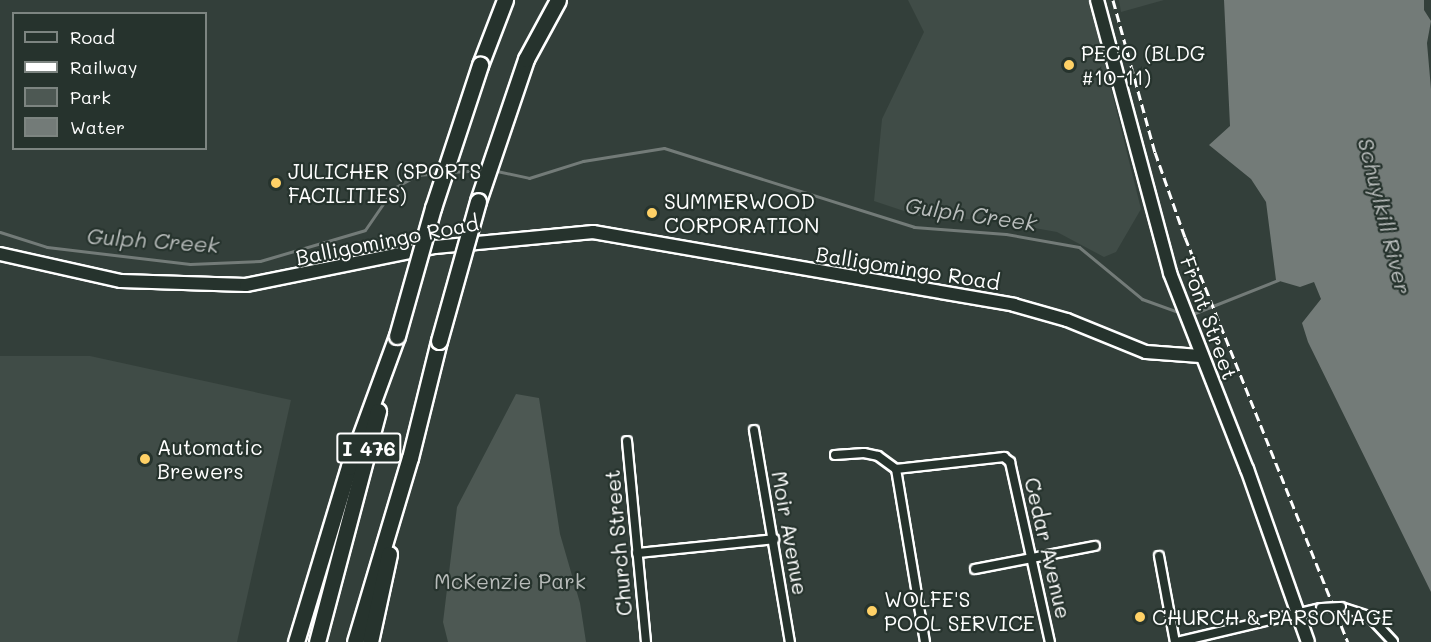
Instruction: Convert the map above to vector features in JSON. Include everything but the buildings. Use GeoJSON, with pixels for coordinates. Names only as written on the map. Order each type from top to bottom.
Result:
{"type":"FeatureCollection","features":[{"type":"Feature","properties":{"kind":"highway","name":"I 476"},"geometry":{"type":"LineString","coordinates":[[317,642],[433,208],[480,65],[505,0]]}},
{"type":"Feature","properties":{"kind":"highway","name":"I 476"},"geometry":{"type":"LineString","coordinates":[[355,642],[410,458],[439,341],[487,172],[526,59],[558,0]]}},
{"type":"Feature","properties":{"kind":"highway"},"geometry":{"type":"LineString","coordinates":[[296,642],[349,467],[397,336]]}},
{"type":"Feature","properties":{"kind":"highway"},"geometry":{"type":"LineString","coordinates":[[370,642],[410,458]]}},
{"type":"Feature","properties":{"kind":"street","name":"Front Street"},"geometry":{"type":"LineString","coordinates":[[1097,0],[1180,302],[1250,478],[1308,642]]}},
{"type":"Feature","properties":{"kind":"street","name":"Balligomingo Road"},"geometry":{"type":"LineString","coordinates":[[0,254],[121,281],[246,285],[435,247],[593,232],[647,239],[793,269],[1005,303],[1059,317],[1146,352],[1200,356]]}},
{"type":"Feature","properties":{"kind":"street","name":"Moir Avenue"},"geometry":{"type":"LineString","coordinates":[[754,430],[790,642]]}},
{"type":"Feature","properties":{"kind":"street","name":"Church Street"},"geometry":{"type":"LineString","coordinates":[[627,441],[646,642]]}},
{"type":"Feature","properties":{"kind":"street"},"geometry":{"type":"LineString","coordinates":[[835,455],[864,453],[878,456],[896,469],[925,642]]}},
{"type":"Feature","properties":{"kind":"street","name":"Cedar Avenue"},"geometry":{"type":"LineString","coordinates":[[896,469],[1004,457],[1011,462],[1035,559],[1050,642]]}},
{"type":"Feature","properties":{"kind":"street"},"geometry":{"type":"LineString","coordinates":[[637,553],[774,539]]}},
{"type":"Feature","properties":{"kind":"street"},"geometry":{"type":"LineString","coordinates":[[975,569],[1095,546]]}},
{"type":"Feature","properties":{"kind":"street"},"geometry":{"type":"LineString","coordinates":[[1159,556],[1176,642],[1321,608],[1341,607],[1369,616],[1392,642]]}},
{"type":"Feature","properties":{"kind":"shaded area"},"geometry":{"type":"Polygon","coordinates":[[[908,0],[1089,0],[1141,209],[1116,252],[1104,257],[1057,232],[990,220],[925,218],[874,201],[882,119],[924,32],[908,0]]]}},
{"type":"Feature","properties":{"kind":"shaded area"},"geometry":{"type":"Polygon","coordinates":[[[1119,0],[1164,0],[1121,12],[1119,0]]]}},
{"type":"Feature","properties":{"kind":"shaded area"},"geometry":{"type":"Polygon","coordinates":[[[0,356],[90,356],[291,400],[237,642],[0,642],[0,356]]]}},
{"type":"Feature","properties":{"kind":"green space","name":"McKenzie Park"},"geometry":{"type":"Polygon","coordinates":[[[516,394],[539,398],[560,534],[580,603],[586,642],[448,642],[443,622],[457,507],[516,394]]]}},
{"type":"Feature","properties":{"kind":"water","name":"Schuylkill River"},"geometry":{"type":"Polygon","coordinates":[[[1224,0],[1424,0],[1424,10],[1431,21],[1427,43],[1431,89],[1431,592],[1308,342],[1302,323],[1321,299],[1314,282],[1300,287],[1276,280],[1266,202],[1251,179],[1209,145],[1230,126],[1224,0]]]}},
{"type":"Feature","properties":{"kind":"waterway","name":"Gulph Creek"},"geometry":{"type":"LineString","coordinates":[[492,170],[529,178],[583,161],[664,148],[914,227],[1006,234],[1079,247],[1142,299],[1181,313]]}},
{"type":"Feature","properties":{"kind":"waterway","name":"Gulph Creek"},"geometry":{"type":"LineString","coordinates":[[450,172],[483,170]]}},
{"type":"Feature","properties":{"kind":"waterway","name":"Gulph Creek"},"geometry":{"type":"LineString","coordinates":[[0,232],[47,247],[190,264],[260,261],[365,230],[394,188],[417,175],[438,173]]}},
{"type":"Feature","properties":{"kind":"waterway","name":"Gulph Creek"},"geometry":{"type":"LineString","coordinates":[[1190,315],[1278,280]]}},
{"type":"Feature","properties":{"kind":"railway"},"geometry":{"type":"LineString","coordinates":[[1113,0],[1155,152],[1185,237],[1348,642]]}},
{"type":"Feature","properties":{"kind":"place","name":"PECO (BLDG #10-11)"},"geometry":{"type":"Point","coordinates":[1069,65]}},
{"type":"Feature","properties":{"kind":"place","name":"JULICHER (SPORTS FACILITIES)"},"geometry":{"type":"Point","coordinates":[276,183]}},
{"type":"Feature","properties":{"kind":"place","name":"SUMMERWOOD CORPORATION"},"geometry":{"type":"Point","coordinates":[652,213]}},
{"type":"Feature","properties":{"kind":"place","name":"Automatic Brewers"},"geometry":{"type":"Point","coordinates":[145,459]}},
{"type":"Feature","properties":{"kind":"place","name":"WOLFE'S POOL SERVICE"},"geometry":{"type":"Point","coordinates":[872,611]}},
{"type":"Feature","properties":{"kind":"place","name":"CHURCH & PARSONAGE"},"geometry":{"type":"Point","coordinates":[1140,617]}}]}
